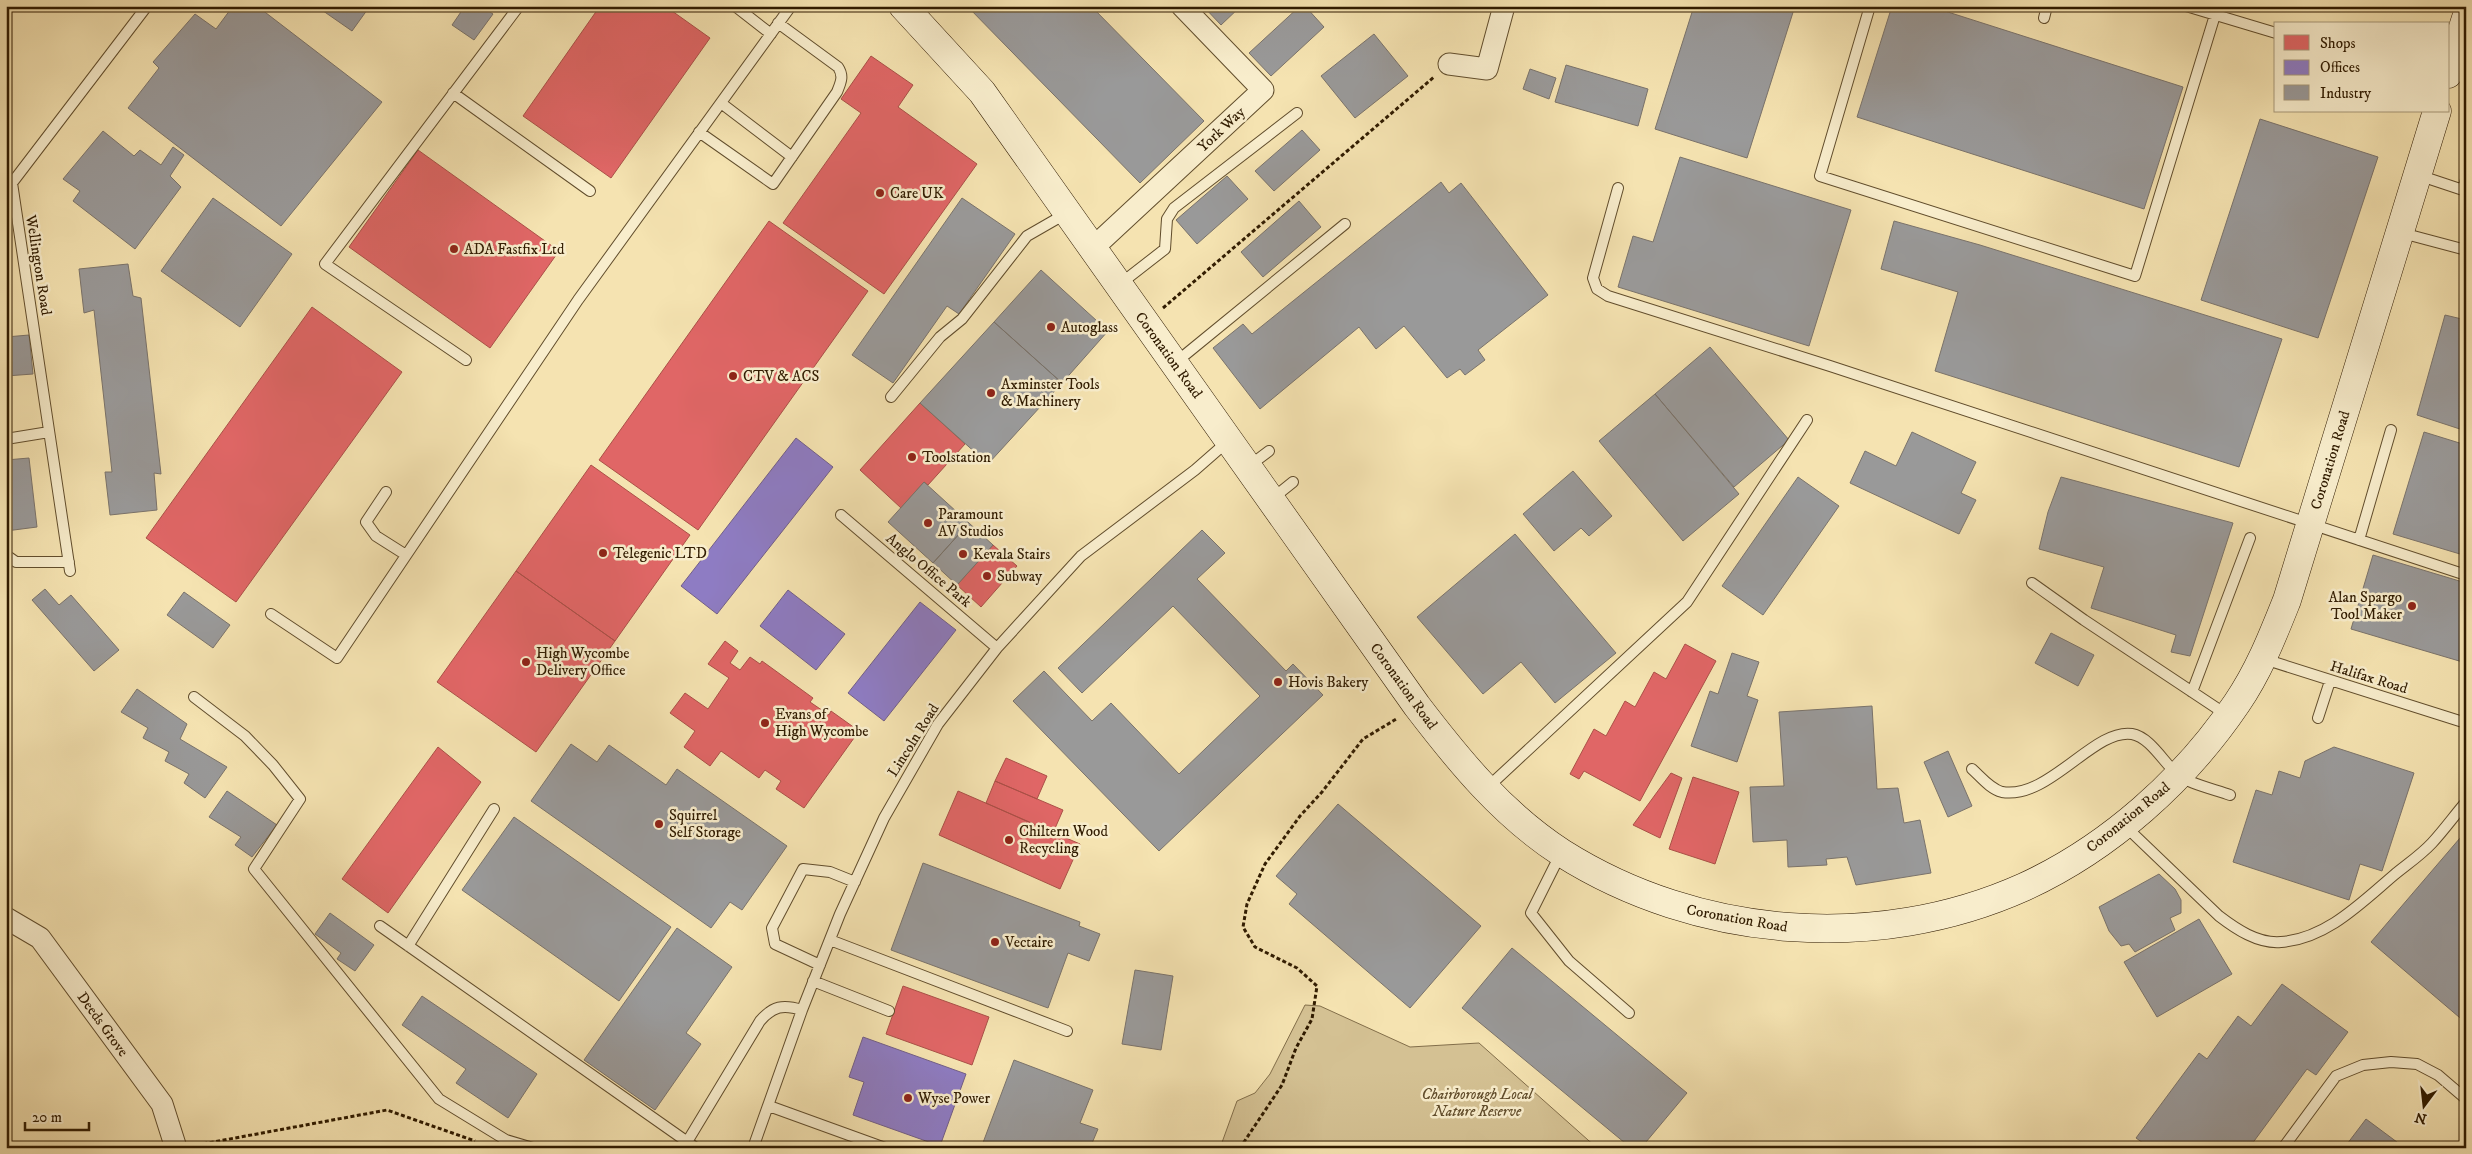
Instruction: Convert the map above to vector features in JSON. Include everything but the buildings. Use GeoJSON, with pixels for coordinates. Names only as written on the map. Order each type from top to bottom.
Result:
{"type":"FeatureCollection","features":[{"type":"Feature","properties":{"kind":"street","name":"Coronation Road"},"geometry":{"type":"LineString","coordinates":[[903,6],[982,92],[1230,440],[1259,459],[1272,499],[1416,706],[1460,762],[1508,812],[1562,852],[1621,885],[1684,910],[1744,922],[1817,930],[1889,925],[1958,910],[2024,887],[2088,852],[2150,804],[2198,755],[2228,716],[2263,659],[2287,600],[2437,112]]}},
{"type":"Feature","properties":{"kind":"street","name":"York Way"},"geometry":{"type":"LineString","coordinates":[[1094,248],[1263,90],[1182,6]]}},
{"type":"Feature","properties":{"kind":"street"},"geometry":{"type":"LineString","coordinates":[[1449,64],[1487,68],[1504,6]]}},
{"type":"Feature","properties":{"kind":"street"},"geometry":{"type":"LineString","coordinates":[[2450,68],[2466,18]]}},
{"type":"Feature","properties":{"kind":"street","name":"Deeds Grove"},"geometry":{"type":"LineString","coordinates":[[6,918],[40,938],[162,1104],[182,1147]]}},
{"type":"Feature","properties":{"kind":"lane","name":"Wellington Road"},"geometry":{"type":"LineString","coordinates":[[6,555],[16,562],[70,567],[10,202],[12,183],[148,6]]}},
{"type":"Feature","properties":{"kind":"lane"},"geometry":{"type":"LineString","coordinates":[[466,360],[325,264],[518,6]]}},
{"type":"Feature","properties":{"kind":"lane"},"geometry":{"type":"LineString","coordinates":[[735,6],[771,34]]}},
{"type":"Feature","properties":{"kind":"lane"},"geometry":{"type":"LineString","coordinates":[[271,614],[337,658],[578,300],[791,6]]}},
{"type":"Feature","properties":{"kind":"lane"},"geometry":{"type":"LineString","coordinates":[[1870,6],[1820,176],[2135,276],[2215,15]]}},
{"type":"Feature","properties":{"kind":"lane"},"geometry":{"type":"LineString","coordinates":[[2044,18],[2047,6]]}},
{"type":"Feature","properties":{"kind":"lane"},"geometry":{"type":"LineString","coordinates":[[2186,6],[2274,32]]}},
{"type":"Feature","properties":{"kind":"lane"},"geometry":{"type":"LineString","coordinates":[[700,132],[773,184],[836,92],[842,80],[842,72],[838,67],[778,24]]}},
{"type":"Feature","properties":{"kind":"lane"},"geometry":{"type":"LineString","coordinates":[[453,94],[590,191]]}},
{"type":"Feature","properties":{"kind":"lane"},"geometry":{"type":"LineString","coordinates":[[721,103],[792,157]]}},
{"type":"Feature","properties":{"kind":"lane"},"geometry":{"type":"LineString","coordinates":[[1119,285],[1165,249],[1168,219],[1174,208],[1297,113]]}},
{"type":"Feature","properties":{"kind":"lane"},"geometry":{"type":"LineString","coordinates":[[2418,174],[2463,190],[2466,179]]}},
{"type":"Feature","properties":{"kind":"lane"},"geometry":{"type":"LineString","coordinates":[[1618,188],[1593,278],[1596,289],[1608,296],[1830,366],[2466,575]]}},
{"type":"Feature","properties":{"kind":"lane"},"geometry":{"type":"LineString","coordinates":[[891,397],[940,337],[962,319],[1027,236],[1068,212]]}},
{"type":"Feature","properties":{"kind":"lane"},"geometry":{"type":"LineString","coordinates":[[1174,363],[1345,224]]}},
{"type":"Feature","properties":{"kind":"lane"},"geometry":{"type":"LineString","coordinates":[[2400,232],[2466,250]]}},
{"type":"Feature","properties":{"kind":"lane"},"geometry":{"type":"LineString","coordinates":[[1486,789],[1687,602],[1807,420]]}},
{"type":"Feature","properties":{"kind":"lane"},"geometry":{"type":"LineString","coordinates":[[2359,540],[2391,430]]}},
{"type":"Feature","properties":{"kind":"lane"},"geometry":{"type":"LineString","coordinates":[[6,439],[49,432]]}},
{"type":"Feature","properties":{"kind":"lane","name":"Lincoln Road"},"geometry":{"type":"LineString","coordinates":[[753,1148],[813,981],[855,882],[884,818],[938,724],[997,648],[1081,556],[1195,470],[1230,440]]}},
{"type":"Feature","properties":{"kind":"lane"},"geometry":{"type":"LineString","coordinates":[[1272,499],[1293,482]]}},
{"type":"Feature","properties":{"kind":"lane"},"geometry":{"type":"LineString","coordinates":[[386,492],[366,522],[376,536],[406,556]]}},
{"type":"Feature","properties":{"kind":"lane","name":"Anglo Office Park"},"geometry":{"type":"LineString","coordinates":[[841,515],[997,648]]}},
{"type":"Feature","properties":{"kind":"lane"},"geometry":{"type":"LineString","coordinates":[[2192,692],[2250,538]]}},
{"type":"Feature","properties":{"kind":"lane"},"geometry":{"type":"LineString","coordinates":[[2032,583],[2228,716]]}},
{"type":"Feature","properties":{"kind":"lane","name":"Halifax Road"},"geometry":{"type":"LineString","coordinates":[[2263,659],[2466,723]]}},
{"type":"Feature","properties":{"kind":"lane"},"geometry":{"type":"LineString","coordinates":[[2318,718],[2330,681]]}},
{"type":"Feature","properties":{"kind":"lane"},"geometry":{"type":"LineString","coordinates":[[194,697],[245,736],[273,765],[300,799],[254,869],[439,1099],[506,1140],[533,1148]]}},
{"type":"Feature","properties":{"kind":"lane"},"geometry":{"type":"LineString","coordinates":[[1972,769],[1988,784],[2002,792],[2022,790],[2057,775],[2111,735],[2133,734],[2156,749],[2178,776],[2230,795]]}},
{"type":"Feature","properties":{"kind":"lane"},"geometry":{"type":"LineString","coordinates":[[2124,824],[2219,916],[2235,928],[2257,938],[2279,942],[2305,938],[2322,931],[2348,913],[2430,845],[2466,802]]}},
{"type":"Feature","properties":{"kind":"lane"},"geometry":{"type":"LineString","coordinates":[[408,946],[494,809]]}},
{"type":"Feature","properties":{"kind":"lane"},"geometry":{"type":"LineString","coordinates":[[1562,852],[1531,913],[1569,961],[1629,1013]]}},
{"type":"Feature","properties":{"kind":"lane"},"geometry":{"type":"LineString","coordinates":[[820,965],[775,944],[772,928],[803,869],[830,872],[855,882]]}},
{"type":"Feature","properties":{"kind":"lane"},"geometry":{"type":"LineString","coordinates":[[380,926],[692,1145],[760,1021],[769,1010],[777,1007],[787,1006],[802,1010]]}},
{"type":"Feature","properties":{"kind":"lane"},"geometry":{"type":"LineString","coordinates":[[830,940],[1067,1031]]}},
{"type":"Feature","properties":{"kind":"lane"},"geometry":{"type":"LineString","coordinates":[[813,981],[889,1011]]}},
{"type":"Feature","properties":{"kind":"lane"},"geometry":{"type":"LineString","coordinates":[[2282,1148],[2336,1076],[2363,1065],[2391,1062],[2417,1064],[2438,1075],[2466,1099]]}},
{"type":"Feature","properties":{"kind":"lane"},"geometry":{"type":"LineString","coordinates":[[769,1106],[885,1148]]}},
{"type":"Feature","properties":{"kind":"path"},"geometry":{"type":"LineString","coordinates":[[1145,323],[1449,64]]}},
{"type":"Feature","properties":{"kind":"path"},"geometry":{"type":"LineString","coordinates":[[1240,1148],[1282,1086],[1296,1048],[1312,1019],[1317,986],[1297,968],[1254,947],[1243,927],[1247,904],[1265,864],[1300,816],[1363,739],[1416,706]]}},
{"type":"Feature","properties":{"kind":"path"},"geometry":{"type":"LineString","coordinates":[[182,1147],[387,1110],[476,1142]]}},
{"type":"Feature","properties":{"kind":"green space","name":"Chairborough Local Nature Reserve"},"geometry":{"type":"Polygon","coordinates":[[[1305,1005],[1320,1006],[1410,1047],[1479,1043],[1597,1148],[1220,1148],[1237,1101],[1255,1093],[1270,1074],[1305,1005]]]}},
{"type":"Feature","properties":{"kind":"place","name":"Care UK"},"geometry":{"type":"Point","coordinates":[880,193]}},
{"type":"Feature","properties":{"kind":"place","name":"ADA Fastfix Ltd"},"geometry":{"type":"Point","coordinates":[454,249]}},
{"type":"Feature","properties":{"kind":"place","name":"Autoglass"},"geometry":{"type":"Point","coordinates":[1051,327]}},
{"type":"Feature","properties":{"kind":"place","name":"CTV & ACS"},"geometry":{"type":"Point","coordinates":[733,376]}},
{"type":"Feature","properties":{"kind":"place","name":"Axminster Tools & Machinery"},"geometry":{"type":"Point","coordinates":[991,393]}},
{"type":"Feature","properties":{"kind":"place","name":"Toolstation"},"geometry":{"type":"Point","coordinates":[912,457]}},
{"type":"Feature","properties":{"kind":"place","name":"Paramount AV Studios"},"geometry":{"type":"Point","coordinates":[928,523]}},
{"type":"Feature","properties":{"kind":"place","name":"Telegenic LTD"},"geometry":{"type":"Point","coordinates":[603,553]}},
{"type":"Feature","properties":{"kind":"place","name":"Kevala Stairs"},"geometry":{"type":"Point","coordinates":[963,554]}},
{"type":"Feature","properties":{"kind":"place","name":"Subway"},"geometry":{"type":"Point","coordinates":[987,576]}},
{"type":"Feature","properties":{"kind":"place","name":"Alan Spargo Tool Maker"},"geometry":{"type":"Point","coordinates":[2412,606]}},
{"type":"Feature","properties":{"kind":"place","name":"High Wycombe Delivery Office"},"geometry":{"type":"Point","coordinates":[526,662]}},
{"type":"Feature","properties":{"kind":"place","name":"Hovis Bakery"},"geometry":{"type":"Point","coordinates":[1278,682]}},
{"type":"Feature","properties":{"kind":"place","name":"Evans of High Wycombe"},"geometry":{"type":"Point","coordinates":[765,723]}},
{"type":"Feature","properties":{"kind":"place","name":"Squirrel Self Storage"},"geometry":{"type":"Point","coordinates":[659,824]}},
{"type":"Feature","properties":{"kind":"place","name":"Chiltern Wood Recycling"},"geometry":{"type":"Point","coordinates":[1009,840]}},
{"type":"Feature","properties":{"kind":"place","name":"Vectaire"},"geometry":{"type":"Point","coordinates":[995,942]}},
{"type":"Feature","properties":{"kind":"place","name":"Wyse Power"},"geometry":{"type":"Point","coordinates":[908,1098]}}]}
